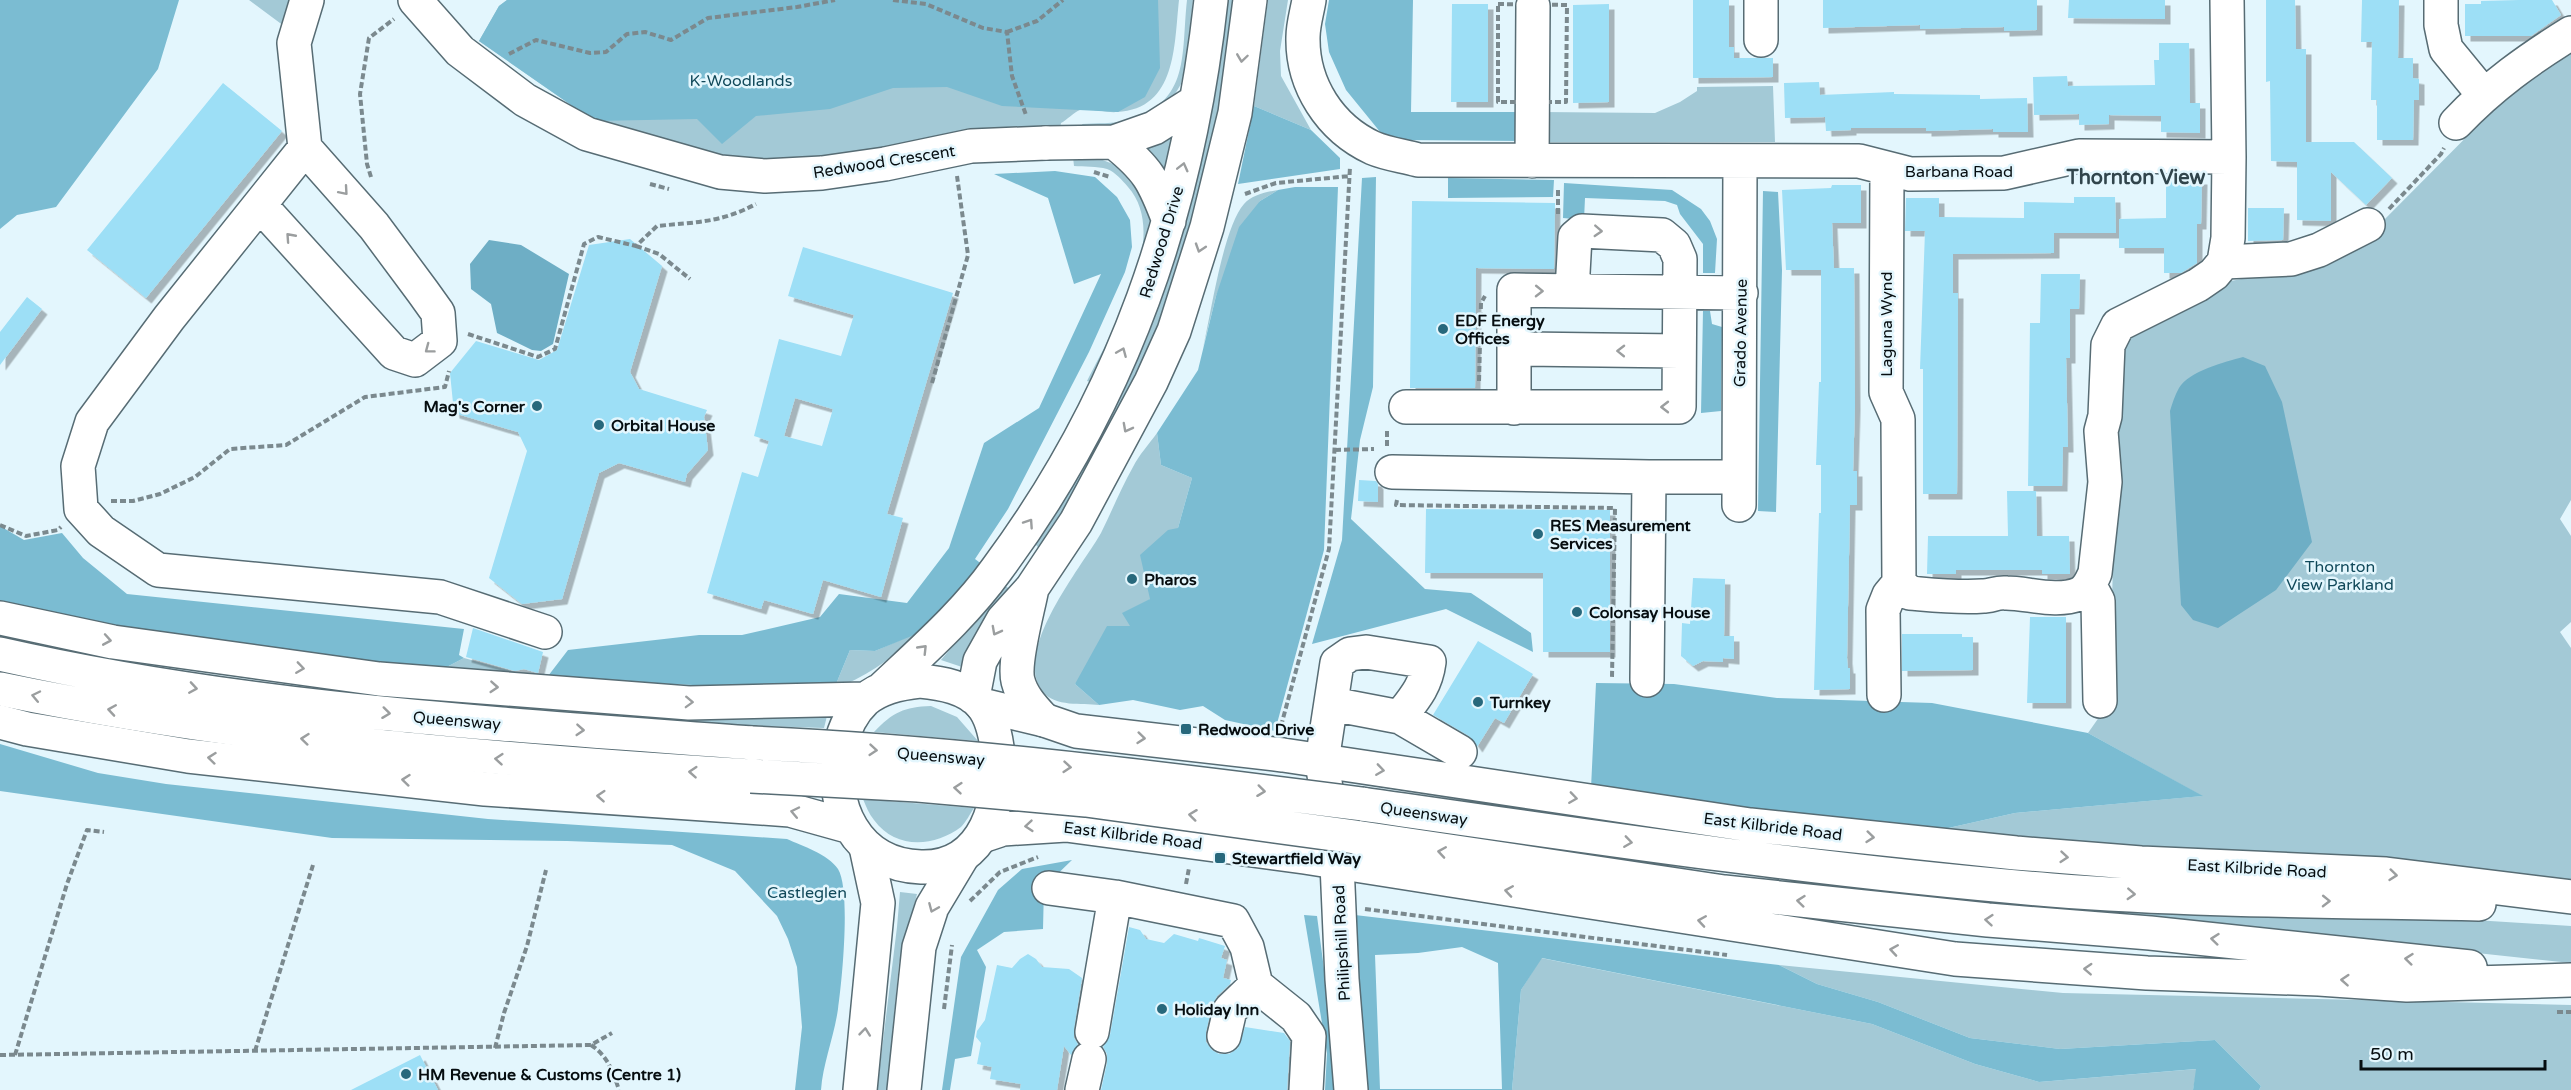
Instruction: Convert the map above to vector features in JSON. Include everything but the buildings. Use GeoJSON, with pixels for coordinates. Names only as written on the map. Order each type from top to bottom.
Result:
{"type":"FeatureCollection","features":[{"type":"Feature","properties":{"kind":"main road"},"geometry":{"type":"LineString","coordinates":[[260,205],[394,352],[415,360],[456,341],[374,226],[305,148],[294,43],[307,0]]}},
{"type":"Feature","properties":{"kind":"main road","name":"Redwood Drive"},"geometry":{"type":"LineString","coordinates":[[874,694],[954,618],[996,571],[1045,500],[1098,409],[1144,300],[1169,221],[1186,158],[1205,58],[1211,0]]}},
{"type":"Feature","properties":{"kind":"main road"},"geometry":{"type":"LineString","coordinates":[[977,701],[980,661],[1003,620],[1032,588],[1076,522],[1146,392],[1174,331],[1207,227],[1234,113],[1250,0]]}},
{"type":"Feature","properties":{"kind":"main road","name":"Barbana Road"},"geometry":{"type":"LineString","coordinates":[[1309,0],[1303,37],[1309,79],[1325,111],[1349,134],[1374,148],[1418,160],[1865,162],[1887,170],[1910,174],[2013,173],[2076,157],[2229,157]]}},
{"type":"Feature","properties":{"kind":"main road"},"geometry":{"type":"LineString","coordinates":[[1761,0],[1761,40]]}},
{"type":"Feature","properties":{"kind":"main road"},"geometry":{"type":"LineString","coordinates":[[1884,695],[1883,610],[1889,595],[1899,583],[1910,593],[1984,597],[1998,592],[2029,596],[2068,596],[2080,593],[2090,586],[2095,573],[2105,482],[2101,431],[2105,416],[2108,345],[2118,325],[2198,285],[2214,274],[2224,262],[2228,238],[2229,157],[2227,0]]}},
{"type":"Feature","properties":{"kind":"main road"},"geometry":{"type":"LineString","coordinates":[[2441,0],[2441,25],[2446,49],[2483,94]]}},
{"type":"Feature","properties":{"kind":"main road","name":"Redwood Crescent"},"geometry":{"type":"LineString","coordinates":[[416,1],[460,51],[525,100],[587,134],[720,172],[765,176],[822,173],[885,164],[1041,130],[1114,142],[1154,128],[1195,102]]}},
{"type":"Feature","properties":{"kind":"main road"},"geometry":{"type":"LineString","coordinates":[[1533,6],[1533,161]]}},
{"type":"Feature","properties":{"kind":"main road"},"geometry":{"type":"LineString","coordinates":[[2456,123],[2483,94],[2527,60],[2571,33]]}},
{"type":"Feature","properties":{"kind":"main road"},"geometry":{"type":"LineString","coordinates":[[1114,142],[1138,161],[1155,183],[1169,221]]}},
{"type":"Feature","properties":{"kind":"main road"},"geometry":{"type":"LineString","coordinates":[[305,148],[169,318],[92,422],[78,466],[81,509],[101,531],[158,570],[440,597],[545,632]]}},
{"type":"Feature","properties":{"kind":"main road","name":"Grado Avenue"},"geometry":{"type":"LineString","coordinates":[[1649,477],[1739,491],[1740,160]]}},
{"type":"Feature","properties":{"kind":"main road","name":"Laguna Wynd"},"geometry":{"type":"LineString","coordinates":[[1887,170],[1886,392],[1898,418],[1899,583]]}},
{"type":"Feature","properties":{"kind":"main road"},"geometry":{"type":"LineString","coordinates":[[2224,262],[2291,259],[2319,250],[2368,225]]}},
{"type":"Feature","properties":{"kind":"main road"},"geometry":{"type":"LineString","coordinates":[[1406,407],[1679,407],[1680,259],[1674,245],[1662,235],[1582,231],[1575,237],[1572,291]]}},
{"type":"Feature","properties":{"kind":"main road"},"geometry":{"type":"LineString","coordinates":[[1514,408],[1516,349],[1514,290],[1741,292]]}},
{"type":"Feature","properties":{"kind":"main road"},"geometry":{"type":"LineString","coordinates":[[1516,349],[1679,351]]}},
{"type":"Feature","properties":{"kind":"main road"},"geometry":{"type":"LineString","coordinates":[[1388,464],[1649,477],[1647,680]]}},
{"type":"Feature","properties":{"kind":"main road"},"geometry":{"type":"LineString","coordinates":[[2090,586],[2098,601],[2100,701]]}},
{"type":"Feature","properties":{"kind":"main road"},"geometry":{"type":"LineString","coordinates":[[1032,588],[1019,651],[1017,674],[1026,700],[1044,720]]}},
{"type":"Feature","properties":{"kind":"main road"},"geometry":{"type":"LineString","coordinates":[[0,618],[123,643],[379,678],[689,703],[874,694]]}},
{"type":"Feature","properties":{"kind":"main road","name":"Philipshill Road"},"geometry":{"type":"LineString","coordinates":[[1351,1090],[1336,864],[1322,761],[1337,663],[1350,654],[1366,652],[1429,662],[1427,677],[1421,691],[1400,717]]}},
{"type":"Feature","properties":{"kind":"main road","name":"Queensway"},"geometry":{"type":"LineString","coordinates":[[0,654],[93,673],[268,700],[434,719],[752,743],[852,748],[1108,771],[1362,804],[1777,863],[1882,872]]}},
{"type":"Feature","properties":{"kind":"main road"},"geometry":{"type":"LineString","coordinates":[[860,1090],[878,903],[859,837],[840,803],[836,782],[839,756],[844,732],[852,714],[874,694],[900,683],[920,681],[951,686],[977,701],[990,719],[995,736],[999,776],[996,801],[972,847],[932,908],[919,948],[904,1090]]}},
{"type":"Feature","properties":{"kind":"main road","name":"Queensway"},"geometry":{"type":"LineString","coordinates":[[0,689],[71,703],[296,738],[495,758],[752,776],[850,780],[1086,800],[1724,892],[1860,907]]}},
{"type":"Feature","properties":{"kind":"main road","name":"East Kilbride Road"},"geometry":{"type":"LineString","coordinates":[[977,701],[1076,731],[1322,761],[1761,826],[2016,853],[2141,863],[2386,874],[2571,897]]}},
{"type":"Feature","properties":{"kind":"main road"},"geometry":{"type":"LineString","coordinates":[[1332,704],[1400,717],[1460,752]]}},
{"type":"Feature","properties":{"kind":"main road"},"geometry":{"type":"LineString","coordinates":[[0,722],[27,729],[188,756],[485,789],[790,810],[859,837],[881,857],[900,865],[924,867],[972,847]]}},
{"type":"Feature","properties":{"kind":"main road","name":"East Kilbride Road"},"geometry":{"type":"LineString","coordinates":[[972,847],[1003,829],[1066,825],[1304,857],[1336,864],[1955,959],[2147,973],[2319,979],[2406,985],[2571,980]]}},
{"type":"Feature","properties":{"kind":"main road","name":"East Kilbride Road"},"geometry":{"type":"LineString","coordinates":[[1882,872],[2051,890],[2232,899],[2571,906]]}},
{"type":"Feature","properties":{"kind":"main road"},"geometry":{"type":"LineString","coordinates":[[1049,888],[1115,897],[1233,921],[1247,947],[1257,985],[1296,1017],[1309,1036],[1306,1090]]}},
{"type":"Feature","properties":{"kind":"main road"},"geometry":{"type":"LineString","coordinates":[[1082,1090],[1115,897]]}},
{"type":"Feature","properties":{"kind":"main road","name":"East Kilbride Road"},"geometry":{"type":"LineString","coordinates":[[1860,907],[2409,959],[2571,980]]}},
{"type":"Feature","properties":{"kind":"main road"},"geometry":{"type":"LineString","coordinates":[[1224,1036],[1230,1010],[1257,985]]}},
{"type":"Feature","properties":{"kind":"path"},"geometry":{"type":"LineString","coordinates":[[492,75],[512,50],[536,40],[591,53],[606,52],[627,34],[645,32],[671,40],[708,18],[787,9],[835,0]]}},
{"type":"Feature","properties":{"kind":"path"},"geometry":{"type":"LineString","coordinates":[[893,0],[926,4],[983,28],[1007,32],[1037,21],[1064,0]]}},
{"type":"Feature","properties":{"kind":"path"},"geometry":{"type":"LineString","coordinates":[[372,180],[367,164],[360,94],[369,38],[416,1]]}},
{"type":"Feature","properties":{"kind":"path"},"geometry":{"type":"LineString","coordinates":[[1007,32],[1012,76],[1025,115],[1041,130]]}},
{"type":"Feature","properties":{"kind":"path"},"geometry":{"type":"LineString","coordinates":[[2368,225],[2377,221],[2441,154],[2456,123]]}},
{"type":"Feature","properties":{"kind":"path"},"geometry":{"type":"LineString","coordinates":[[1280,729],[1329,549],[1350,181],[1349,134]]}},
{"type":"Feature","properties":{"kind":"path"},"geometry":{"type":"LineString","coordinates":[[946,176],[967,171]]}},
{"type":"Feature","properties":{"kind":"path"},"geometry":{"type":"LineString","coordinates":[[1088,171],[1110,177],[1118,186]]}},
{"type":"Feature","properties":{"kind":"path"},"geometry":{"type":"LineString","coordinates":[[932,383],[968,255],[957,174]]}},
{"type":"Feature","properties":{"kind":"path"},"geometry":{"type":"LineString","coordinates":[[636,246],[657,226],[713,221],[734,216],[758,203]]}},
{"type":"Feature","properties":{"kind":"path"},"geometry":{"type":"LineString","coordinates":[[0,525],[26,536],[58,530],[81,509],[109,501],[133,501],[160,494],[195,477],[230,449],[286,445],[366,397],[445,387],[456,341],[538,357],[555,349],[584,244],[598,237],[658,254],[690,279]]}},
{"type":"Feature","properties":{"kind":"path"},"geometry":{"type":"LineString","coordinates":[[1335,450],[1388,464],[1396,505],[1615,508],[1612,677]]}},
{"type":"Feature","properties":{"kind":"path"},"geometry":{"type":"LineString","coordinates":[[15,1055],[67,884],[87,830],[104,832]]}},
{"type":"Feature","properties":{"kind":"path"},"geometry":{"type":"LineString","coordinates":[[964,908],[1000,872],[1045,855]]}},
{"type":"Feature","properties":{"kind":"path"},"geometry":{"type":"LineString","coordinates":[[1186,882],[1190,864]]}},
{"type":"Feature","properties":{"kind":"path"},"geometry":{"type":"LineString","coordinates":[[255,1051],[313,865]]}},
{"type":"Feature","properties":{"kind":"path"},"geometry":{"type":"LineString","coordinates":[[495,1048],[504,1013],[528,946],[546,870]]}},
{"type":"Feature","properties":{"kind":"path"},"geometry":{"type":"LineString","coordinates":[[944,1011],[952,943]]}},
{"type":"Feature","properties":{"kind":"path"},"geometry":{"type":"LineString","coordinates":[[0,1055],[591,1045],[612,1033]]}},
{"type":"Feature","properties":{"kind":"path"},"geometry":{"type":"LineString","coordinates":[[591,1045],[600,1050],[611,1066],[619,1090]]}},
{"type":"Feature","properties":{"kind":"green space"},"geometry":{"type":"Polygon","coordinates":[[[0,0],[179,0],[158,69],[56,207],[17,215],[0,229],[0,0]]]}},
{"type":"Feature","properties":{"kind":"green space"},"geometry":{"type":"Polygon","coordinates":[[[249,0],[293,0],[284,26],[249,0]]]}},
{"type":"Feature","properties":{"kind":"green space","name":"K-Woodlands"},"geometry":{"type":"Polygon","coordinates":[[[507,0],[1179,0],[1176,36],[1169,72],[1162,87],[1151,100],[1137,108],[1117,112],[1080,110],[1061,123],[1060,129],[989,130],[799,161],[722,161],[594,121],[479,41],[499,6],[507,0]]]}},
{"type":"Feature","properties":{"kind":"green space","name":"K-Woodlands"},"geometry":{"type":"Polygon","coordinates":[[[507,0],[1158,0],[1160,68],[1145,97],[1118,112],[1002,106],[947,87],[893,88],[830,109],[756,116],[722,144],[697,119],[594,121],[479,41],[499,6],[507,0]]]}},
{"type":"Feature","properties":{"kind":"green space"},"geometry":{"type":"Polygon","coordinates":[[[1187,0],[1193,0],[1187,56],[1181,84],[1169,104],[1129,125],[1083,127],[1082,124],[1128,120],[1148,112],[1163,101],[1173,88],[1179,74],[1187,0]]]}},
{"type":"Feature","properties":{"kind":"green space"},"geometry":{"type":"Polygon","coordinates":[[[1227,0],[1237,0],[1218,123],[1198,214],[1161,330],[1098,452],[1040,549],[1034,543],[1091,454],[1147,338],[1172,267],[1201,161],[1227,0]]]}},
{"type":"Feature","properties":{"kind":"green space"},"geometry":{"type":"Polygon","coordinates":[[[1268,0],[1288,0],[1280,51],[1281,76],[1311,130],[1254,106],[1268,0]]]}},
{"type":"Feature","properties":{"kind":"green space"},"geometry":{"type":"Polygon","coordinates":[[[1329,0],[1413,0],[1411,112],[1522,112],[1522,141],[1403,140],[1381,133],[1346,90],[1329,52],[1325,24],[1329,0]]]}},
{"type":"Feature","properties":{"kind":"green space","name":"Thornton View Parkland"},"geometry":{"type":"Polygon","coordinates":[[[2571,48],[2571,500],[2560,519],[2571,536],[2571,622],[2560,632],[2571,648],[2571,883],[1935,831],[2015,813],[2202,796],[2088,733],[2109,703],[2119,358],[2126,335],[2226,282],[2333,261],[2380,224],[2524,79],[2571,48]]]}},
{"type":"Feature","properties":{"kind":"green space"},"geometry":{"type":"Polygon","coordinates":[[[1773,86],[1775,142],[1542,142],[1542,112],[1655,113],[1680,102],[1697,91],[1697,87],[1773,86]]]}},
{"type":"Feature","properties":{"kind":"green space"},"geometry":{"type":"Polygon","coordinates":[[[1254,106],[1311,130],[1340,158],[1340,169],[1238,184],[1254,106]]]}},
{"type":"Feature","properties":{"kind":"green space"},"geometry":{"type":"Polygon","coordinates":[[[1178,133],[1170,174],[1152,156],[1139,148],[1164,141],[1178,133]]]}},
{"type":"Feature","properties":{"kind":"green space"},"geometry":{"type":"Polygon","coordinates":[[[1073,157],[1100,159],[1126,169],[1157,216],[1108,357],[1090,382],[1087,381],[1110,337],[1133,284],[1141,257],[1144,232],[1140,208],[1121,179],[1107,169],[1074,166],[1073,157]]]}},
{"type":"Feature","properties":{"kind":"green space"},"geometry":{"type":"Polygon","coordinates":[[[1055,171],[1095,177],[1117,197],[1130,220],[1132,247],[1125,272],[1089,352],[1008,509],[975,559],[983,565],[914,640],[914,635],[875,651],[850,650],[834,689],[545,680],[568,650],[699,635],[742,635],[820,617],[839,594],[907,603],[949,548],[984,443],[1039,408],[1101,274],[1074,284],[1048,198],[994,174],[1055,171]]]}},
{"type":"Feature","properties":{"kind":"green space"},"geometry":{"type":"Polygon","coordinates":[[[1376,177],[1373,387],[1360,440],[1351,519],[1425,589],[1471,593],[1531,633],[1533,652],[1446,609],[1312,644],[1342,540],[1362,178],[1376,177]]]}},
{"type":"Feature","properties":{"kind":"green space"},"geometry":{"type":"Polygon","coordinates":[[[1448,178],[1554,180],[1553,197],[1448,198],[1448,178]]]}},
{"type":"Feature","properties":{"kind":"green space"},"geometry":{"type":"Polygon","coordinates":[[[1564,183],[1672,190],[1701,209],[1710,221],[1717,239],[1715,273],[1703,273],[1703,244],[1680,214],[1677,205],[1665,201],[1585,198],[1584,220],[1563,218],[1564,183]]]}},
{"type":"Feature","properties":{"kind":"green space"},"geometry":{"type":"Polygon","coordinates":[[[1295,187],[1338,187],[1324,550],[1275,731],[1225,720],[1203,706],[1180,710],[1133,700],[1099,705],[1075,684],[1107,626],[1130,626],[1122,613],[1150,599],[1140,555],[1168,530],[1178,528],[1192,478],[1161,465],[1157,433],[1198,370],[1216,296],[1239,227],[1260,201],[1278,190],[1295,187]]]}},
{"type":"Feature","properties":{"kind":"green space"},"geometry":{"type":"Polygon","coordinates":[[[1278,190],[1260,201],[1216,296],[1203,348],[1224,251],[1237,216],[1244,204],[1251,198],[1278,190]]]}},
{"type":"Feature","properties":{"kind":"green space"},"geometry":{"type":"Polygon","coordinates":[[[1763,191],[1778,192],[1782,270],[1776,512],[1758,511],[1763,191]]]}},
{"type":"Feature","properties":{"kind":"green space"},"geometry":{"type":"Polygon","coordinates":[[[1703,311],[1710,311],[1712,324],[1722,327],[1721,411],[1701,413],[1703,311]]]}},
{"type":"Feature","properties":{"kind":"green space"},"geometry":{"type":"Polygon","coordinates":[[[1157,433],[1161,465],[1192,478],[1178,528],[1150,599],[1131,626],[1075,684],[1099,705],[1054,700],[1043,692],[1035,675],[1036,655],[1042,633],[1065,588],[1101,533],[1135,463],[1157,433]]]}},
{"type":"Feature","properties":{"kind":"green space"},"geometry":{"type":"Polygon","coordinates":[[[0,526],[24,540],[62,533],[83,558],[127,594],[464,629],[459,655],[464,658],[439,671],[58,622],[0,605],[0,526]]]}},
{"type":"Feature","properties":{"kind":"green space"},"geometry":{"type":"Polygon","coordinates":[[[1004,585],[1011,590],[962,667],[941,660],[1004,585]]]}},
{"type":"Feature","properties":{"kind":"green space"},"geometry":{"type":"Polygon","coordinates":[[[914,634],[914,640],[885,661],[866,674],[834,689],[850,650],[875,651],[914,634]]]}},
{"type":"Feature","properties":{"kind":"green space"},"geometry":{"type":"Polygon","coordinates":[[[464,658],[545,680],[439,671],[464,658]]]}},
{"type":"Feature","properties":{"kind":"green space"},"geometry":{"type":"Polygon","coordinates":[[[1596,683],[1674,684],[1777,698],[1932,703],[2088,733],[2203,796],[2015,813],[1935,831],[1591,788],[1596,683]]]}},
{"type":"Feature","properties":{"kind":"green space"},"geometry":{"type":"Polygon","coordinates":[[[421,696],[774,718],[827,716],[824,728],[673,723],[420,701],[421,696]]]}},
{"type":"Feature","properties":{"kind":"green space"},"geometry":{"type":"Polygon","coordinates":[[[931,706],[957,717],[978,741],[874,732],[893,715],[906,709],[931,706]]]}},
{"type":"Feature","properties":{"kind":"green space","name":"Castleglen"},"geometry":{"type":"Polygon","coordinates":[[[0,744],[98,773],[166,784],[488,819],[787,839],[828,859],[838,869],[842,880],[845,915],[842,979],[821,1090],[795,1090],[802,1027],[797,967],[788,939],[777,916],[735,871],[672,845],[567,841],[332,838],[0,791],[0,744]]]}},
{"type":"Feature","properties":{"kind":"green space"},"geometry":{"type":"Polygon","coordinates":[[[863,799],[974,808],[961,827],[950,834],[939,839],[916,842],[893,837],[883,830],[874,820],[863,799]]]}},
{"type":"Feature","properties":{"kind":"green space"},"geometry":{"type":"Polygon","coordinates":[[[1072,860],[1044,887],[1043,929],[1004,932],[977,950],[986,967],[971,1056],[955,1059],[950,1090],[942,1090],[961,957],[998,890],[1022,869],[1072,860]]]}},
{"type":"Feature","properties":{"kind":"green space"},"geometry":{"type":"Polygon","coordinates":[[[900,892],[917,894],[899,964],[887,1090],[877,1090],[897,927],[900,892]]]}},
{"type":"Feature","properties":{"kind":"green space"},"geometry":{"type":"Polygon","coordinates":[[[1927,897],[2061,906],[2394,915],[2571,926],[2571,963],[2282,932],[2058,912],[1927,897]]]}},
{"type":"Feature","properties":{"kind":"green space"},"geometry":{"type":"Polygon","coordinates":[[[1304,915],[1317,916],[1340,1090],[1325,1090],[1327,1053],[1304,915]]]}},
{"type":"Feature","properties":{"kind":"green space"},"geometry":{"type":"Polygon","coordinates":[[[1355,915],[1779,965],[1817,984],[1878,1002],[1970,1038],[2060,1049],[2215,1040],[2261,1086],[2259,1090],[2193,1090],[2196,1069],[2039,1082],[1975,1064],[1872,1024],[1542,958],[1521,990],[1512,1090],[1365,1090],[1354,935],[1355,915]],[[1462,947],[1418,953],[1375,955],[1380,1089],[1502,1089],[1498,963],[1462,947]]]}},
{"type":"Feature","properties":{"kind":"green space"},"geometry":{"type":"Polygon","coordinates":[[[1541,958],[1872,1024],[1975,1064],[2039,1082],[2197,1069],[2193,1090],[1512,1090],[1521,990],[1541,958]]]}},
{"type":"Feature","properties":{"kind":"green space"},"geometry":{"type":"Polygon","coordinates":[[[1779,965],[2063,993],[2571,1005],[2571,1090],[2259,1090],[2261,1086],[2215,1040],[2060,1049],[1970,1038],[1878,1002],[1817,984],[1779,965]]]}},
{"type":"Feature","properties":{"kind":"shaded area"},"geometry":{"type":"Polygon","coordinates":[[[489,240],[521,245],[569,274],[553,344],[541,351],[532,350],[497,333],[491,304],[471,289],[470,264],[489,240]]]}},
{"type":"Feature","properties":{"kind":"shaded area"},"geometry":{"type":"Polygon","coordinates":[[[2243,357],[2265,366],[2282,402],[2312,542],[2276,590],[2218,628],[2193,620],[2181,605],[2170,411],[2179,388],[2184,382],[2208,368],[2243,357]]]}},
{"type":"Feature","properties":{"kind":"place","name":"EDF Energy Offices"},"geometry":{"type":"Point","coordinates":[1443,329]}},
{"type":"Feature","properties":{"kind":"place","name":"Mag's Corner"},"geometry":{"type":"Point","coordinates":[537,406]}},
{"type":"Feature","properties":{"kind":"place","name":"Orbital House"},"geometry":{"type":"Point","coordinates":[599,425]}},
{"type":"Feature","properties":{"kind":"place","name":"RES Measurement Services"},"geometry":{"type":"Point","coordinates":[1538,534]}},
{"type":"Feature","properties":{"kind":"place","name":"Pharos"},"geometry":{"type":"Point","coordinates":[1132,579]}},
{"type":"Feature","properties":{"kind":"place","name":"Colonsay House"},"geometry":{"type":"Point","coordinates":[1577,612]}},
{"type":"Feature","properties":{"kind":"place","name":"Turnkey"},"geometry":{"type":"Point","coordinates":[1478,702]}},
{"type":"Feature","properties":{"kind":"place","name":"Redwood Drive"},"geometry":{"type":"Point","coordinates":[1186,729]}},
{"type":"Feature","properties":{"kind":"place","name":"Stewartfield Way"},"geometry":{"type":"Point","coordinates":[1220,858]}},
{"type":"Feature","properties":{"kind":"place","name":"Holiday Inn"},"geometry":{"type":"Point","coordinates":[1162,1009]}},
{"type":"Feature","properties":{"kind":"place","name":"HM Revenue & Customs (Centre 1)"},"geometry":{"type":"Point","coordinates":[406,1074]}},
{"type":"Feature","properties":{"kind":"district","name":"Thornton View"},"geometry":{"type":"Point","coordinates":[2136,177]}}]}
